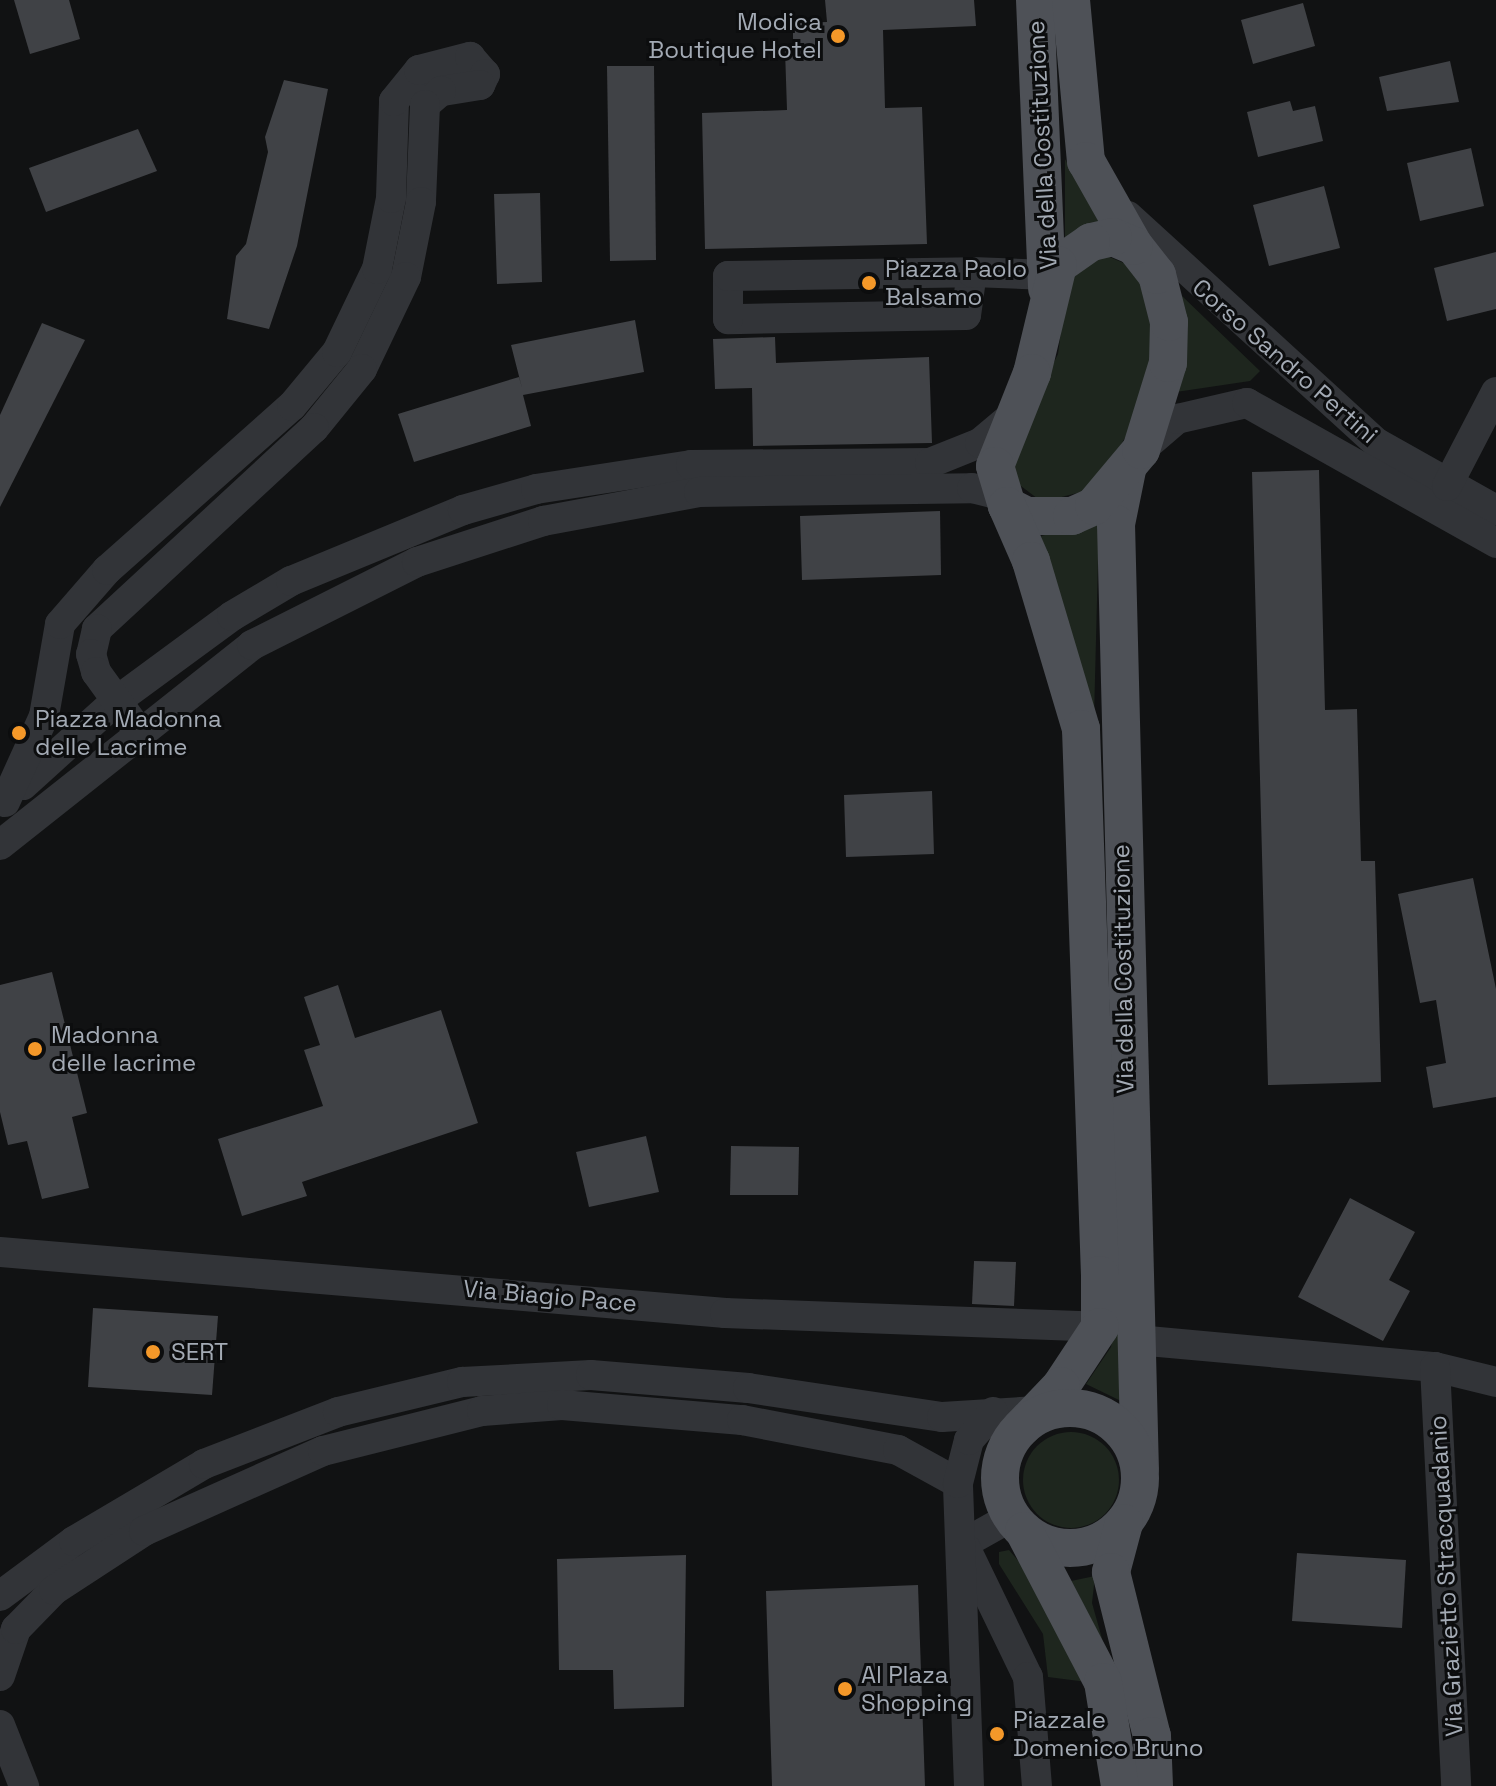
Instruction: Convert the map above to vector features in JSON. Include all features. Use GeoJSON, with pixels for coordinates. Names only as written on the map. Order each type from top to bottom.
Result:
{"type":"FeatureCollection","features":[{"type":"Feature","properties":{"kind":"main road","name":"Via della Costituzione"},"geometry":{"type":"LineString","coordinates":[[1035,0],[1048,283],[1032,373],[1007,420],[995,466],[1031,561],[1085,763],[1100,1327]]}},
{"type":"Feature","properties":{"kind":"main road","name":"Via della Costituzione"},"geometry":{"type":"LineString","coordinates":[[1071,0],[1080,127],[1096,183],[1139,250],[1169,322],[1168,363],[1134,460],[1116,524],[1127,1189],[1137,1340],[1140,1469]]}},
{"type":"Feature","properties":{"kind":"main road"},"geometry":{"type":"LineString","coordinates":[[1048,283],[1058,265],[1091,242],[1113,237],[1139,250]]}},
{"type":"Feature","properties":{"kind":"main road"},"geometry":{"type":"LineString","coordinates":[[1006,501],[1027,516],[1072,516],[1094,506],[1134,460]]}},
{"type":"Feature","properties":{"kind":"main road"},"geometry":{"type":"LineString","coordinates":[[1100,1327],[1027,1415],[1000,1481],[1009,1523],[1103,1682],[1120,1786]]}},
{"type":"Feature","properties":{"kind":"main road"},"geometry":{"type":"LineString","coordinates":[[1027,1415],[1110,1420],[1130,1442],[1140,1469],[1111,1572],[1152,1736],[1154,1786]]}},
{"type":"Feature","properties":{"kind":"main road"},"geometry":{"type":"LineString","coordinates":[[1009,1523],[1075,1548],[1124,1523]]}},
{"type":"Feature","properties":{"kind":"street"},"geometry":{"type":"LineString","coordinates":[[3,804],[49,692],[53,645],[73,604],[292,406],[354,324],[377,269],[391,198],[394,101],[420,88],[406,277],[381,339],[314,428],[102,620],[91,643],[96,672]]}},
{"type":"Feature","properties":{"kind":"street","name":"Corso Sandro Pertini"},"geometry":{"type":"LineString","coordinates":[[1096,183],[1289,370],[1377,443],[1447,486],[1496,510]]}},
{"type":"Feature","properties":{"kind":"street"},"geometry":{"type":"LineString","coordinates":[[1139,250],[1187,274]]}},
{"type":"Feature","properties":{"kind":"street"},"geometry":{"type":"LineString","coordinates":[[972,272],[966,315],[728,319],[728,276],[972,272],[1048,283]]}},
{"type":"Feature","properties":{"kind":"street"},"geometry":{"type":"LineString","coordinates":[[1134,460],[1177,419],[1247,403],[1289,370]]}},
{"type":"Feature","properties":{"kind":"street"},"geometry":{"type":"LineString","coordinates":[[1447,486],[1496,392]]}},
{"type":"Feature","properties":{"kind":"street","name":"Corso Sandro Pertini"},"geometry":{"type":"LineString","coordinates":[[1247,403],[1496,543]]}},
{"type":"Feature","properties":{"kind":"street"},"geometry":{"type":"LineString","coordinates":[[3,804],[127,692],[291,581],[434,521],[536,489],[691,465],[930,463],[956,456],[1007,420]]}},
{"type":"Feature","properties":{"kind":"street"},"geometry":{"type":"LineString","coordinates":[[0,845],[137,729],[304,614],[417,562],[543,521],[699,492],[972,488],[1006,501]]}},
{"type":"Feature","properties":{"kind":"street"},"geometry":{"type":"LineString","coordinates":[[536,489],[543,521]]}},
{"type":"Feature","properties":{"kind":"street"},"geometry":{"type":"LineString","coordinates":[[49,692],[75,666],[96,672],[109,684],[127,692]]}},
{"type":"Feature","properties":{"kind":"street"},"geometry":{"type":"LineString","coordinates":[[49,692],[74,738],[94,766]]}},
{"type":"Feature","properties":{"kind":"street"},"geometry":{"type":"LineString","coordinates":[[127,692],[137,729]]}},
{"type":"Feature","properties":{"kind":"street","name":"Via Biagio Pace"},"geometry":{"type":"LineString","coordinates":[[0,1252],[725,1313],[1100,1327]]}},
{"type":"Feature","properties":{"kind":"street"},"geometry":{"type":"LineString","coordinates":[[1137,1340],[1435,1367],[1496,1382]]}},
{"type":"Feature","properties":{"kind":"street","name":"Via Grazietto Stracquadanio"},"geometry":{"type":"LineString","coordinates":[[1435,1367],[1456,1786]]}},
{"type":"Feature","properties":{"kind":"street"},"geometry":{"type":"LineString","coordinates":[[0,1596],[74,1541],[204,1464],[338,1412],[462,1382],[591,1375],[748,1388],[942,1417],[1027,1415]]}},
{"type":"Feature","properties":{"kind":"street"},"geometry":{"type":"LineString","coordinates":[[0,1676],[16,1629],[44,1600],[144,1531],[323,1451],[482,1411],[562,1405],[742,1420],[898,1450],[1009,1523]]}},
{"type":"Feature","properties":{"kind":"street"},"geometry":{"type":"LineString","coordinates":[[969,1786],[963,1544],[958,1490],[969,1440],[1027,1415]]}},
{"type":"Feature","properties":{"kind":"street"},"geometry":{"type":"LineString","coordinates":[[963,1544],[1009,1523]]}},
{"type":"Feature","properties":{"kind":"street"},"geometry":{"type":"LineString","coordinates":[[963,1544],[1028,1677],[1037,1786]]}},
{"type":"Feature","properties":{"kind":"street"},"geometry":{"type":"LineString","coordinates":[[0,1725],[24,1786]]}},
{"type":"Feature","properties":{"kind":"shaded area"},"geometry":{"type":"Polygon","coordinates":[[[1065,159],[1099,222],[1065,239],[1065,159]]]}},
{"type":"Feature","properties":{"kind":"shaded area"},"geometry":{"type":"Polygon","coordinates":[[[1107,256],[1131,266],[1146,284],[1154,346],[1132,426],[1109,465],[1085,491],[1042,502],[1013,480],[1018,436],[1058,354],[1068,277],[1085,261],[1107,256]]]}},
{"type":"Feature","properties":{"kind":"shaded area"},"geometry":{"type":"Polygon","coordinates":[[[1182,296],[1260,371],[1250,381],[1176,392],[1182,296]]]}},
{"type":"Feature","properties":{"kind":"shaded area"},"geometry":{"type":"Polygon","coordinates":[[[1099,521],[1094,718],[1041,536],[1099,521]]]}},
{"type":"Feature","properties":{"kind":"shaded area"},"geometry":{"type":"Polygon","coordinates":[[[1119,1297],[1121,1401],[1086,1384],[1111,1347],[1119,1297]]]}},
{"type":"Feature","properties":{"kind":"shaded area"},"geometry":{"type":"Polygon","coordinates":[[[1071,1432],[1089,1435],[1105,1446],[1116,1462],[1119,1480],[1116,1498],[1105,1514],[1089,1525],[1071,1528],[1053,1525],[1037,1514],[1026,1498],[1023,1480],[1026,1462],[1037,1446],[1053,1435],[1071,1432]]]}},
{"type":"Feature","properties":{"kind":"shaded area"},"geometry":{"type":"Polygon","coordinates":[[[1009,1550],[1033,1578],[1087,1682],[1048,1677],[1043,1634],[999,1564],[999,1552],[1009,1550]]]}},
{"type":"Feature","properties":{"kind":"shaded area"},"geometry":{"type":"Polygon","coordinates":[[[1095,1576],[1092,1603],[1103,1642],[1071,1581],[1095,1576]]]}},
{"type":"Feature","properties":{"kind":"building"},"geometry":{"type":"Polygon","coordinates":[[[14,0],[69,0],[80,39],[30,54],[14,0]]]}},
{"type":"Feature","properties":{"kind":"building"},"geometry":{"type":"Polygon","coordinates":[[[825,0],[974,0],[976,26],[883,30],[885,108],[922,107],[927,244],[705,249],[702,113],[787,110],[785,50],[793,50],[793,23],[827,22],[825,0]]]}},
{"type":"Feature","properties":{"kind":"building"},"geometry":{"type":"Polygon","coordinates":[[[1303,3],[1315,46],[1253,64],[1241,20],[1303,3]]]}},
{"type":"Feature","properties":{"kind":"building"},"geometry":{"type":"Polygon","coordinates":[[[1450,61],[1459,102],[1387,111],[1379,77],[1450,61]]]}},
{"type":"Feature","properties":{"kind":"building"},"geometry":{"type":"Polygon","coordinates":[[[607,66],[654,66],[656,260],[610,261],[607,66]]]}},
{"type":"Feature","properties":{"kind":"building"},"geometry":{"type":"Polygon","coordinates":[[[284,80],[328,89],[297,246],[269,329],[227,319],[236,256],[246,244],[268,152],[265,137],[284,80]]]}},
{"type":"Feature","properties":{"kind":"building"},"geometry":{"type":"Polygon","coordinates":[[[1290,101],[1293,111],[1315,106],[1323,141],[1258,157],[1247,112],[1290,101]]]}},
{"type":"Feature","properties":{"kind":"building"},"geometry":{"type":"Polygon","coordinates":[[[138,129],[157,171],[46,212],[29,168],[138,129]]]}},
{"type":"Feature","properties":{"kind":"building"},"geometry":{"type":"Polygon","coordinates":[[[1471,148],[1484,206],[1420,221],[1407,163],[1471,148]]]}},
{"type":"Feature","properties":{"kind":"building"},"geometry":{"type":"Polygon","coordinates":[[[1324,186],[1340,248],[1269,266],[1253,205],[1324,186]]]}},
{"type":"Feature","properties":{"kind":"building"},"geometry":{"type":"Polygon","coordinates":[[[540,193],[542,282],[497,284],[494,194],[540,193]]]}},
{"type":"Feature","properties":{"kind":"building"},"geometry":{"type":"Polygon","coordinates":[[[1496,252],[1496,309],[1447,321],[1434,268],[1496,252]]]}},
{"type":"Feature","properties":{"kind":"building"},"geometry":{"type":"Polygon","coordinates":[[[635,320],[644,372],[523,395],[531,426],[414,462],[398,414],[519,377],[522,388],[511,345],[635,320]]]}},
{"type":"Feature","properties":{"kind":"building"},"geometry":{"type":"Polygon","coordinates":[[[42,323],[85,340],[0,507],[0,415],[42,323]]]}},
{"type":"Feature","properties":{"kind":"building"},"geometry":{"type":"Polygon","coordinates":[[[775,337],[776,363],[929,357],[932,443],[753,446],[752,388],[715,389],[713,339],[775,337]]]}},
{"type":"Feature","properties":{"kind":"building"},"geometry":{"type":"Polygon","coordinates":[[[1319,470],[1325,710],[1357,709],[1361,861],[1375,861],[1381,1082],[1268,1085],[1252,472],[1319,470]]]}},
{"type":"Feature","properties":{"kind":"building"},"geometry":{"type":"Polygon","coordinates":[[[940,511],[941,575],[802,580],[800,516],[940,511]]]}},
{"type":"Feature","properties":{"kind":"building"},"geometry":{"type":"Polygon","coordinates":[[[932,791],[934,854],[846,857],[844,795],[932,791]]]}},
{"type":"Feature","properties":{"kind":"building"},"geometry":{"type":"Polygon","coordinates":[[[1473,878],[1496,989],[1496,1097],[1433,1108],[1426,1067],[1446,1063],[1436,1000],[1420,1003],[1398,894],[1473,878]]]}},
{"type":"Feature","properties":{"kind":"building","name":"Madonna delle lacrime"},"geometry":{"type":"Polygon","coordinates":[[[52,972],[87,1113],[72,1117],[89,1188],[42,1199],[27,1141],[8,1145],[0,1112],[0,985],[52,972]]]}},
{"type":"Feature","properties":{"kind":"building"},"geometry":{"type":"Polygon","coordinates":[[[338,985],[355,1038],[441,1010],[478,1123],[302,1182],[307,1196],[242,1216],[218,1139],[323,1106],[304,1050],[320,1045],[304,997],[338,985]]]}},
{"type":"Feature","properties":{"kind":"building"},"geometry":{"type":"Polygon","coordinates":[[[646,1136],[659,1192],[589,1207],[576,1152],[646,1136]]]}},
{"type":"Feature","properties":{"kind":"building"},"geometry":{"type":"Polygon","coordinates":[[[731,1146],[799,1147],[798,1195],[730,1195],[731,1146]]]}},
{"type":"Feature","properties":{"kind":"building"},"geometry":{"type":"Polygon","coordinates":[[[1350,1198],[1415,1232],[1389,1280],[1410,1291],[1383,1341],[1298,1297],[1350,1198]]]}},
{"type":"Feature","properties":{"kind":"building"},"geometry":{"type":"Polygon","coordinates":[[[974,1261],[1016,1262],[1014,1306],[972,1304],[974,1261]]]}},
{"type":"Feature","properties":{"kind":"building","name":"SERT"},"geometry":{"type":"Polygon","coordinates":[[[93,1308],[218,1316],[212,1395],[88,1387],[93,1308]]]}},
{"type":"Feature","properties":{"kind":"building"},"geometry":{"type":"Polygon","coordinates":[[[1297,1553],[1406,1560],[1402,1628],[1292,1621],[1297,1553]]]}},
{"type":"Feature","properties":{"kind":"building"},"geometry":{"type":"Polygon","coordinates":[[[686,1555],[684,1707],[614,1709],[613,1670],[559,1670],[557,1559],[686,1555]]]}},
{"type":"Feature","properties":{"kind":"building","name":"Al Plaza Shopping"},"geometry":{"type":"Polygon","coordinates":[[[918,1585],[925,1786],[772,1786],[766,1591],[918,1585]]]}},
{"type":"Feature","properties":{"kind":"place","name":"Modica Boutique Hotel"},"geometry":{"type":"Point","coordinates":[838,36]}},
{"type":"Feature","properties":{"kind":"place","name":"Piazza Paolo Balsamo"},"geometry":{"type":"Point","coordinates":[869,283]}},
{"type":"Feature","properties":{"kind":"place","name":"Piazza Madonna delle Lacrime"},"geometry":{"type":"Point","coordinates":[19,733]}},
{"type":"Feature","properties":{"kind":"place","name":"Madonna delle lacrime"},"geometry":{"type":"Point","coordinates":[35,1049]}},
{"type":"Feature","properties":{"kind":"place","name":"SERT"},"geometry":{"type":"Point","coordinates":[153,1352]}},
{"type":"Feature","properties":{"kind":"place","name":"Al Plaza Shopping"},"geometry":{"type":"Point","coordinates":[845,1689]}},
{"type":"Feature","properties":{"kind":"place","name":"Piazzale Domenico Bruno"},"geometry":{"type":"Point","coordinates":[997,1734]}}]}
